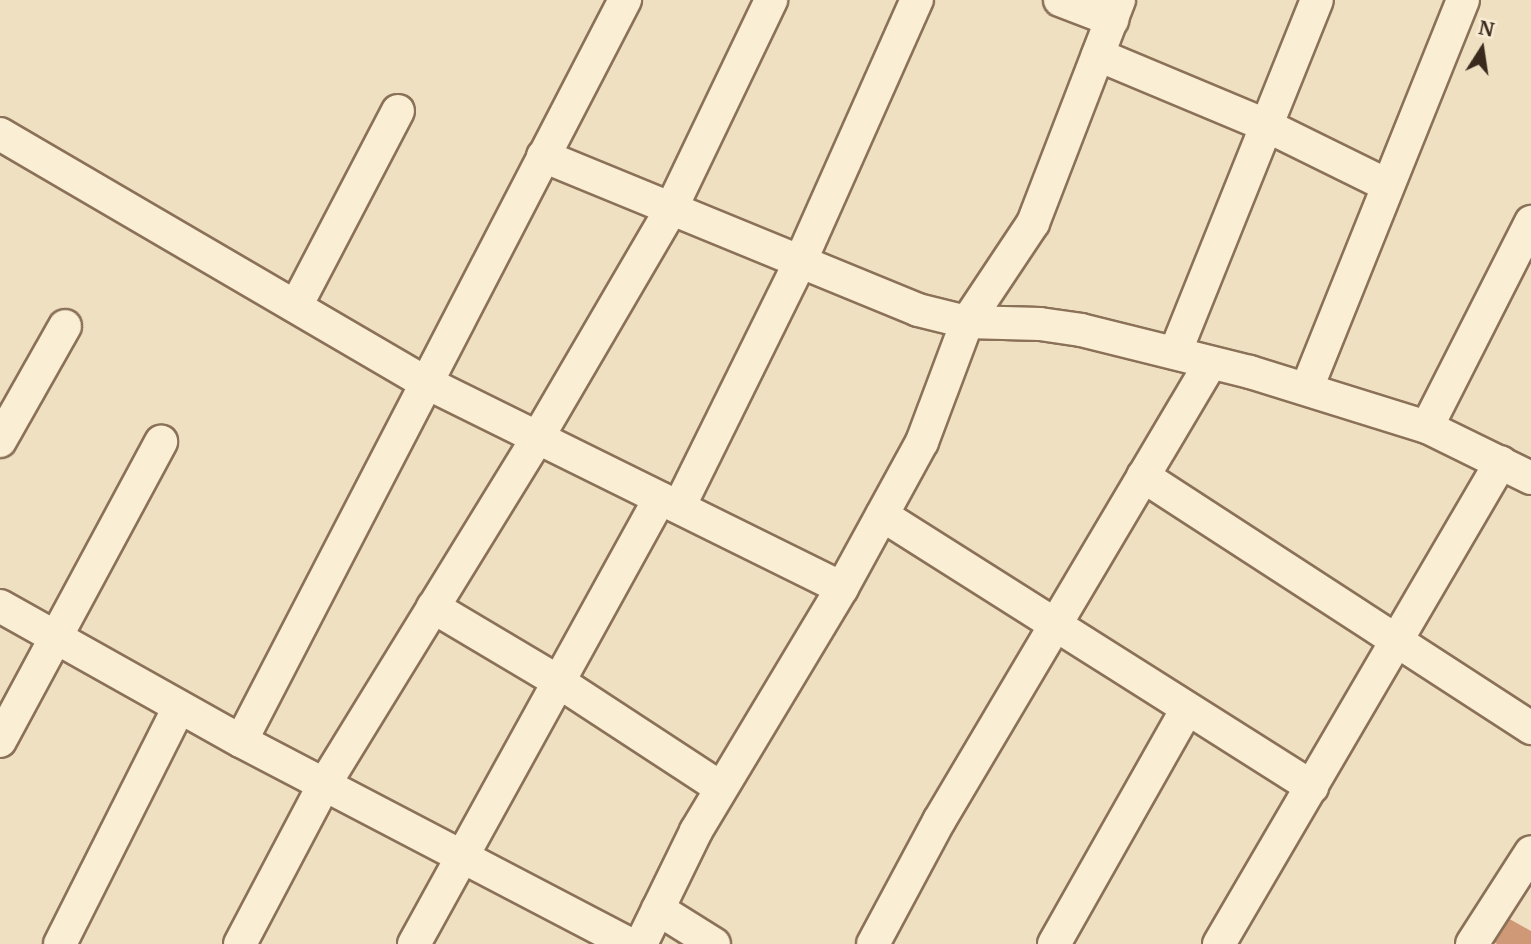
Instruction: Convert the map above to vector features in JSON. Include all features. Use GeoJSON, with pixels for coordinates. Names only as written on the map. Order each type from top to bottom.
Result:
{"type":"FeatureCollection","features":[{"type":"Feature","properties":{"kind":"street"},"geometry":{"type":"LineString","coordinates":[[241,741],[625,0]]}},
{"type":"Feature","properties":{"kind":"street"},"geometry":{"type":"LineString","coordinates":[[240,944],[324,785],[538,437],[671,209],[771,0]]}},
{"type":"Feature","properties":{"kind":"street"},"geometry":{"type":"LineString","coordinates":[[414,944],[556,680],[669,502],[801,260],[917,0]]}},
{"type":"Feature","properties":{"kind":"street"},"geometry":{"type":"LineString","coordinates":[[641,944],[721,788],[842,588],[922,442],[967,322],[1034,223],[1115,10],[1060,0]]}},
{"type":"Feature","properties":{"kind":"street"},"geometry":{"type":"LineString","coordinates":[[1175,353],[1317,0]]}},
{"type":"Feature","properties":{"kind":"street"},"geometry":{"type":"LineString","coordinates":[[1307,388],[1463,0]]}},
{"type":"Feature","properties":{"kind":"street"},"geometry":{"type":"LineString","coordinates":[[1098,55],[1265,125],[1387,185]]}},
{"type":"Feature","properties":{"kind":"street"},"geometry":{"type":"LineString","coordinates":[[296,306],[398,111]]}},
{"type":"Feature","properties":{"kind":"street"},"geometry":{"type":"LineString","coordinates":[[0,134],[425,382],[842,588]]}},
{"type":"Feature","properties":{"kind":"street"},"geometry":{"type":"LineString","coordinates":[[542,156],[918,310],[967,322],[1040,324],[1175,353],[1307,388],[1427,427],[1531,478]]}},
{"type":"Feature","properties":{"kind":"street"},"geometry":{"type":"LineString","coordinates":[[1427,427],[1531,222]]}},
{"type":"Feature","properties":{"kind":"street"},"geometry":{"type":"LineString","coordinates":[[0,441],[65,326]]}},
{"type":"Feature","properties":{"kind":"street"},"geometry":{"type":"LineString","coordinates":[[873,944],[939,821],[1210,364]]}},
{"type":"Feature","properties":{"kind":"street"},"geometry":{"type":"LineString","coordinates":[[0,741],[161,442]]}},
{"type":"Feature","properties":{"kind":"street"},"geometry":{"type":"LineString","coordinates":[[1219,944],[1501,462]]}},
{"type":"Feature","properties":{"kind":"street"},"geometry":{"type":"LineString","coordinates":[[1143,476],[1531,728]]}},
{"type":"Feature","properties":{"kind":"street"},"geometry":{"type":"LineString","coordinates":[[882,515],[1312,787]]}},
{"type":"Feature","properties":{"kind":"street"},"geometry":{"type":"LineString","coordinates":[[0,606],[241,741],[630,944]]}},
{"type":"Feature","properties":{"kind":"street"},"geometry":{"type":"LineString","coordinates":[[433,607],[556,680],[721,788]]}},
{"type":"Feature","properties":{"kind":"street"},"geometry":{"type":"LineString","coordinates":[[60,944],[179,707]]}},
{"type":"Feature","properties":{"kind":"street"},"geometry":{"type":"LineString","coordinates":[[1054,944],[1187,709]]}},
{"type":"Feature","properties":{"kind":"street"},"geometry":{"type":"LineString","coordinates":[[1472,944],[1531,852]]}},
{"type":"Feature","properties":{"kind":"street"},"geometry":{"type":"LineString","coordinates":[[658,909],[714,944]]}},
{"type":"Feature","properties":{"kind":"building"},"geometry":{"type":"Polygon","coordinates":[[[1497,912],[1531,931],[1531,944],[1497,944],[1483,936],[1497,912]]]}}]}
